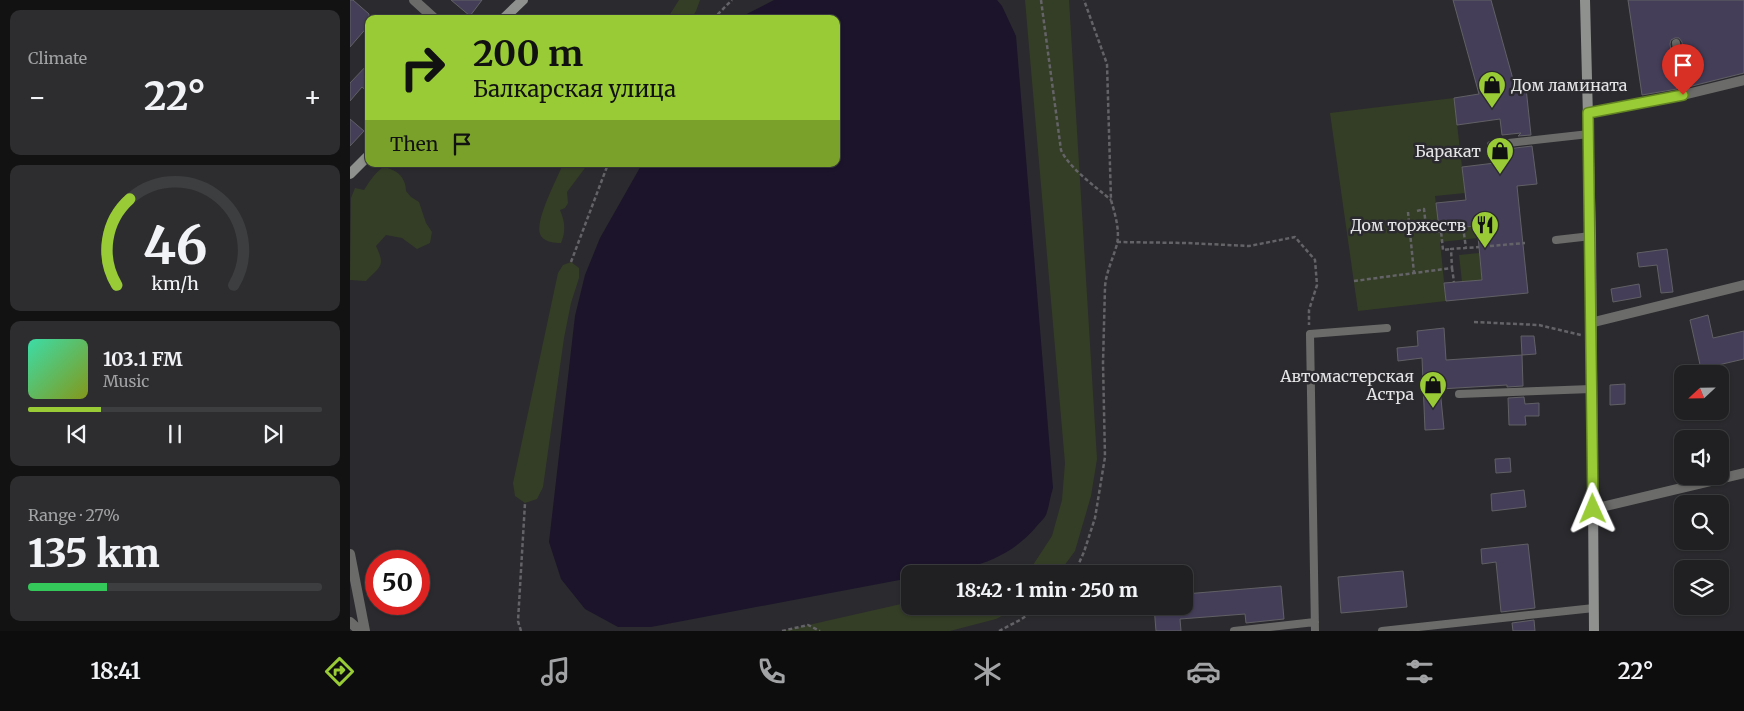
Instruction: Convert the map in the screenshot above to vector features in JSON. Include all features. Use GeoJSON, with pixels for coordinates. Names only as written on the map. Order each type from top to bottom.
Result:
{"type":"FeatureCollection","features":[{"type":"Feature","properties":{"kind":"main road"},"geometry":{"type":"LineString","coordinates":[[507,15],[523,0]]}},
{"type":"Feature","properties":{"kind":"main road"},"geometry":{"type":"LineString","coordinates":[[1585,0],[1591,236],[1590,323],[1594,631]]}},
{"type":"Feature","properties":{"kind":"main road"},"geometry":{"type":"LineString","coordinates":[[350,174],[365,159]]}},
{"type":"Feature","properties":{"kind":"street"},"geometry":{"type":"LineString","coordinates":[[414,0],[431,15]]}},
{"type":"Feature","properties":{"kind":"street"},"geometry":{"type":"LineString","coordinates":[[1588,113],[1683,95],[1744,80]]}},
{"type":"Feature","properties":{"kind":"street"},"geometry":{"type":"LineString","coordinates":[[1590,323],[1744,285]]}},
{"type":"Feature","properties":{"kind":"street"},"geometry":{"type":"LineString","coordinates":[[1593,509],[1744,473]]}},
{"type":"Feature","properties":{"kind":"street"},"geometry":{"type":"LineString","coordinates":[[350,554],[365,631]]}},
{"type":"Feature","properties":{"kind":"street"},"geometry":{"type":"LineString","coordinates":[[350,622],[360,631]]}},
{"type":"Feature","properties":{"kind":"lane"},"geometry":{"type":"LineString","coordinates":[[1676,43],[1683,95]]}},
{"type":"Feature","properties":{"kind":"lane"},"geometry":{"type":"LineString","coordinates":[[1491,145],[1589,134]]}},
{"type":"Feature","properties":{"kind":"lane"},"geometry":{"type":"LineString","coordinates":[[1556,240],[1591,236]]}},
{"type":"Feature","properties":{"kind":"lane"},"geometry":{"type":"LineString","coordinates":[[1315,631],[1310,334],[1387,328]]}},
{"type":"Feature","properties":{"kind":"lane"},"geometry":{"type":"LineString","coordinates":[[1459,394],[1591,389]]}},
{"type":"Feature","properties":{"kind":"lane"},"geometry":{"type":"LineString","coordinates":[[1382,631],[1594,608]]}},
{"type":"Feature","properties":{"kind":"lane"},"geometry":{"type":"LineString","coordinates":[[1234,631],[1315,622]]}},
{"type":"Feature","properties":{"kind":"path"},"geometry":{"type":"LineString","coordinates":[[716,15],[732,0]]}},
{"type":"Feature","properties":{"kind":"path"},"geometry":{"type":"LineString","coordinates":[[1040,0],[1061,150],[1070,163],[1112,200]]}},
{"type":"Feature","properties":{"kind":"path"},"geometry":{"type":"LineString","coordinates":[[1078,565],[1094,518],[1105,457],[1103,363],[1105,287],[1117,242],[1116,219],[1112,200],[1108,64],[1084,0]]}},
{"type":"Feature","properties":{"kind":"path"},"geometry":{"type":"LineString","coordinates":[[571,262],[607,167]]}},
{"type":"Feature","properties":{"kind":"path"},"geometry":{"type":"LineString","coordinates":[[1416,211],[1424,210],[1426,227]]}},
{"type":"Feature","properties":{"kind":"path"},"geometry":{"type":"LineString","coordinates":[[1408,212],[1414,273]]}},
{"type":"Feature","properties":{"kind":"path"},"geometry":{"type":"LineString","coordinates":[[1409,229],[1435,226],[1436,232],[1441,231],[1443,250],[1479,247]]}},
{"type":"Feature","properties":{"kind":"path"},"geometry":{"type":"LineString","coordinates":[[1463,227],[1466,248]]}},
{"type":"Feature","properties":{"kind":"path"},"geometry":{"type":"LineString","coordinates":[[1117,242],[1249,246],[1295,237],[1315,260],[1317,285],[1309,310],[1310,334]]}},
{"type":"Feature","properties":{"kind":"path"},"geometry":{"type":"LineString","coordinates":[[1490,246],[1526,243]]}},
{"type":"Feature","properties":{"kind":"path"},"geometry":{"type":"LineString","coordinates":[[1451,249],[1454,282]]}},
{"type":"Feature","properties":{"kind":"path"},"geometry":{"type":"LineString","coordinates":[[1354,281],[1452,268]]}},
{"type":"Feature","properties":{"kind":"path"},"geometry":{"type":"LineString","coordinates":[[1474,322],[1539,325],[1591,338]]}},
{"type":"Feature","properties":{"kind":"path"},"geometry":{"type":"LineString","coordinates":[[521,631],[518,621],[525,503]]}},
{"type":"Feature","properties":{"kind":"path"},"geometry":{"type":"LineString","coordinates":[[999,631],[1028,615]]}},
{"type":"Feature","properties":{"kind":"path"},"geometry":{"type":"LineString","coordinates":[[782,631],[808,625],[820,631]]}},
{"type":"Feature","properties":{"kind":"green space"},"geometry":{"type":"Polygon","coordinates":[[[679,0],[700,0],[694,15],[670,15],[679,0]]]}},
{"type":"Feature","properties":{"kind":"green space"},"geometry":{"type":"Polygon","coordinates":[[[1025,0],[1069,0],[1097,459],[1091,496],[1075,551],[1065,565],[1033,565],[1052,536],[1062,500],[1065,463],[1025,0]]]}},
{"type":"Feature","properties":{"kind":"green space"},"geometry":{"type":"Polygon","coordinates":[[[1454,98],[1465,193],[1435,196],[1439,229],[1477,226],[1478,238],[1440,242],[1446,301],[1358,311],[1330,113],[1454,98]]]}},
{"type":"Feature","properties":{"kind":"green space"},"geometry":{"type":"Polygon","coordinates":[[[383,167],[399,174],[406,186],[406,191],[419,202],[426,223],[432,232],[430,243],[417,249],[402,238],[386,235],[376,246],[381,258],[378,269],[366,281],[350,280],[351,198],[355,188],[364,190],[383,167]]]}},
{"type":"Feature","properties":{"kind":"green space"},"geometry":{"type":"Polygon","coordinates":[[[562,167],[586,167],[567,192],[568,203],[565,208],[560,210],[564,223],[564,234],[561,243],[549,242],[541,237],[539,228],[543,210],[562,167]]]}},
{"type":"Feature","properties":{"kind":"green space"},"geometry":{"type":"Polygon","coordinates":[[[1479,253],[1482,280],[1462,282],[1459,255],[1479,253]]]}},
{"type":"Feature","properties":{"kind":"green space"},"geometry":{"type":"Polygon","coordinates":[[[571,262],[579,268],[579,278],[571,303],[564,338],[543,487],[537,499],[525,503],[515,496],[513,483],[558,273],[563,265],[571,262]]]}},
{"type":"Feature","properties":{"kind":"green space"},"geometry":{"type":"Polygon","coordinates":[[[901,604],[901,615],[1004,615],[996,619],[950,631],[782,631],[901,604]]]}},
{"type":"Feature","properties":{"kind":"shaded area"},"geometry":{"type":"Polygon","coordinates":[[[774,0],[997,0],[1002,6],[1016,36],[1053,488],[1046,515],[1024,540],[1010,550],[976,565],[901,565],[901,580],[651,627],[618,627],[585,609],[561,579],[549,542],[575,316],[585,275],[600,238],[640,167],[840,167],[840,15],[745,15],[774,0]]]}},
{"type":"Feature","properties":{"kind":"building"},"geometry":{"type":"Polygon","coordinates":[[[350,0],[353,0],[369,15],[365,15],[365,30],[350,47],[350,0]]]}},
{"type":"Feature","properties":{"kind":"building"},"geometry":{"type":"Polygon","coordinates":[[[451,0],[482,0],[469,15],[451,0]]]}},
{"type":"Feature","properties":{"kind":"building"},"geometry":{"type":"Polygon","coordinates":[[[1453,0],[1491,0],[1516,90],[1526,88],[1531,135],[1518,136],[1521,133],[1502,135],[1500,119],[1457,125],[1454,98],[1479,94],[1453,0]]]}},
{"type":"Feature","properties":{"kind":"building"},"geometry":{"type":"Polygon","coordinates":[[[1628,0],[1744,0],[1744,73],[1688,87],[1682,42],[1679,38],[1675,38],[1671,40],[1670,44],[1677,89],[1642,95],[1628,0]]]}},
{"type":"Feature","properties":{"kind":"building"},"geometry":{"type":"Polygon","coordinates":[[[365,67],[365,90],[362,87],[350,101],[350,83],[365,67]]]}},
{"type":"Feature","properties":{"kind":"building"},"geometry":{"type":"Polygon","coordinates":[[[350,119],[364,131],[350,146],[350,119]]]}},
{"type":"Feature","properties":{"kind":"building"},"geometry":{"type":"Polygon","coordinates":[[[1532,146],[1537,184],[1517,186],[1528,293],[1446,301],[1444,283],[1482,280],[1477,226],[1439,229],[1436,203],[1466,200],[1462,167],[1495,163],[1507,149],[1532,146]]]}},
{"type":"Feature","properties":{"kind":"building"},"geometry":{"type":"Polygon","coordinates":[[[1667,249],[1673,292],[1661,293],[1657,265],[1639,267],[1637,253],[1667,249]]]}},
{"type":"Feature","properties":{"kind":"building"},"geometry":{"type":"Polygon","coordinates":[[[1639,284],[1641,297],[1613,302],[1611,289],[1639,284]]]}},
{"type":"Feature","properties":{"kind":"building"},"geometry":{"type":"Polygon","coordinates":[[[1708,315],[1713,338],[1744,331],[1744,359],[1718,365],[1700,365],[1690,320],[1708,315]]]}},
{"type":"Feature","properties":{"kind":"building","name":"Автомастерская Астра"},"geometry":{"type":"Polygon","coordinates":[[[1444,328],[1446,360],[1522,355],[1523,386],[1507,387],[1507,385],[1440,389],[1444,429],[1425,430],[1422,358],[1398,361],[1397,348],[1418,346],[1417,331],[1444,328]]]}},
{"type":"Feature","properties":{"kind":"building"},"geometry":{"type":"Polygon","coordinates":[[[1521,336],[1534,336],[1536,354],[1522,355],[1521,336]]]}},
{"type":"Feature","properties":{"kind":"building"},"geometry":{"type":"Polygon","coordinates":[[[1625,384],[1625,404],[1610,405],[1610,385],[1625,384]]]}},
{"type":"Feature","properties":{"kind":"building"},"geometry":{"type":"Polygon","coordinates":[[[1524,397],[1525,404],[1539,403],[1539,416],[1525,416],[1526,425],[1509,425],[1508,398],[1524,397]]]}},
{"type":"Feature","properties":{"kind":"building"},"geometry":{"type":"Polygon","coordinates":[[[1510,458],[1511,472],[1496,473],[1495,459],[1510,458]]]}},
{"type":"Feature","properties":{"kind":"building"},"geometry":{"type":"Polygon","coordinates":[[[1524,490],[1526,507],[1492,511],[1491,494],[1524,490]]]}},
{"type":"Feature","properties":{"kind":"building"},"geometry":{"type":"Polygon","coordinates":[[[1528,544],[1535,608],[1501,612],[1496,562],[1482,564],[1481,549],[1528,544]]]}},
{"type":"Feature","properties":{"kind":"building"},"geometry":{"type":"Polygon","coordinates":[[[1403,571],[1407,607],[1341,613],[1338,577],[1403,571]]]}},
{"type":"Feature","properties":{"kind":"building"},"geometry":{"type":"Polygon","coordinates":[[[1281,586],[1284,619],[1246,623],[1245,614],[1180,619],[1181,631],[1156,631],[1155,615],[1193,615],[1193,593],[1281,586]]]}},
{"type":"Feature","properties":{"kind":"building"},"geometry":{"type":"Polygon","coordinates":[[[1534,620],[1535,631],[1513,631],[1512,623],[1534,620]]]}},
{"type":"Feature","properties":{"kind":"place","name":"Дом ламината"},"geometry":{"type":"Point","coordinates":[1492,109]}},
{"type":"Feature","properties":{"kind":"place","name":"Баракат"},"geometry":{"type":"Point","coordinates":[1500,175]}},
{"type":"Feature","properties":{"kind":"place","name":"Дом торжеств"},"geometry":{"type":"Point","coordinates":[1485,249]}},
{"type":"Feature","properties":{"kind":"place","name":"Автомастерская Астра"},"geometry":{"type":"Point","coordinates":[1433,409]}},
{"type":"Feature","properties":{"kind":"route"},"geometry":{"type":"LineString","coordinates":[[1593,509],[1588,113],[1683,95]]}}]}
